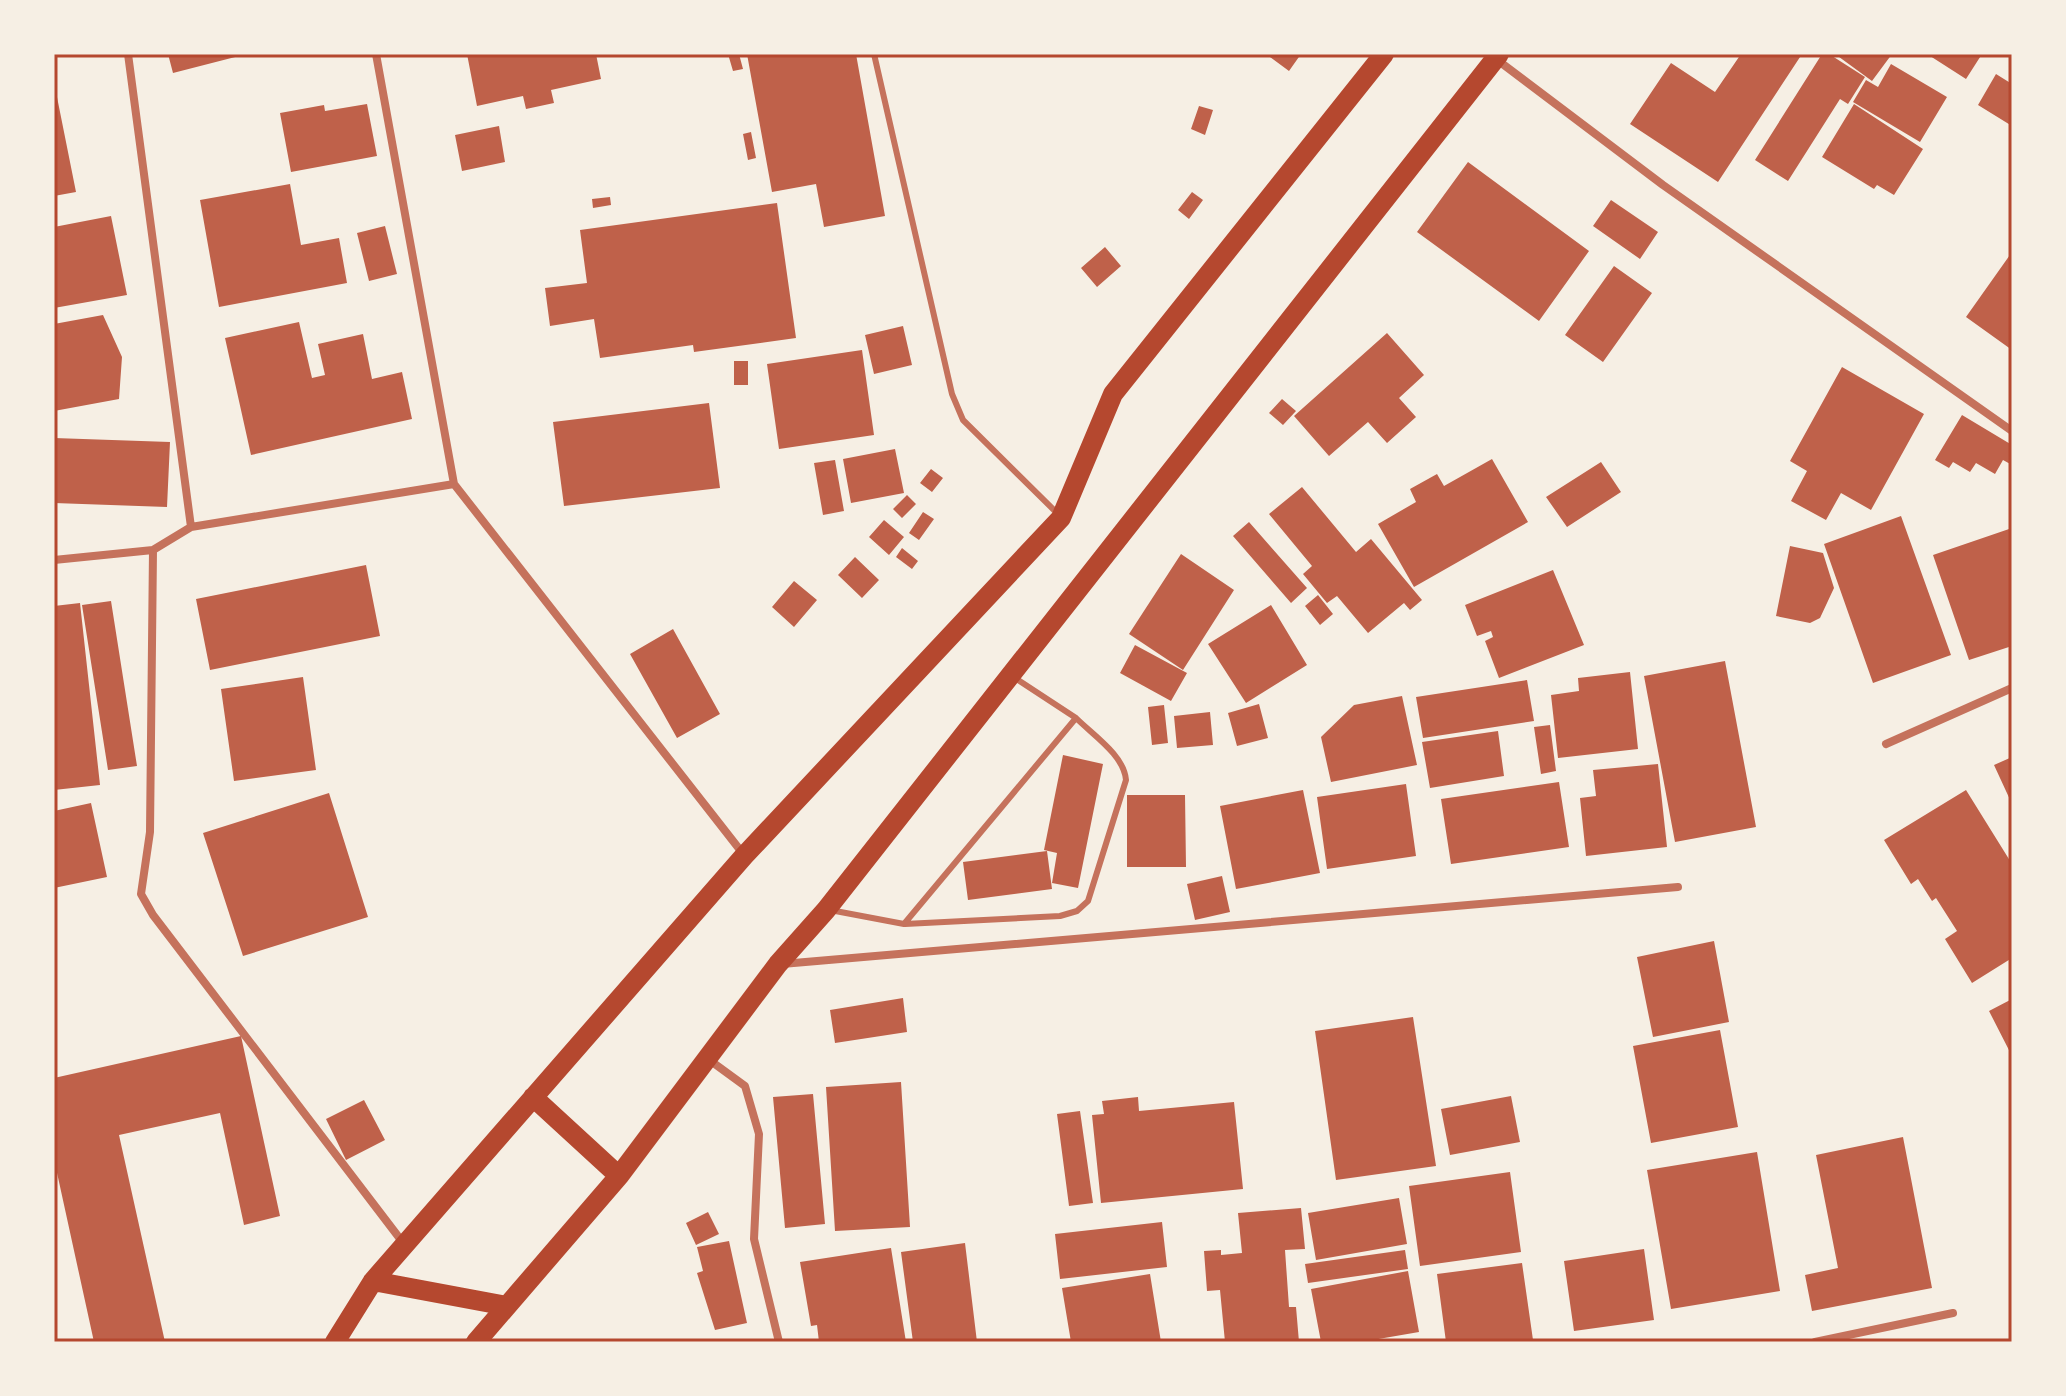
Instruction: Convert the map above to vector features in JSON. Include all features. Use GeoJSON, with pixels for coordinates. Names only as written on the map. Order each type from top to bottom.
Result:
{"type":"FeatureCollection","features":[{"type":"Feature","properties":{"kind":"main road"},"geometry":{"type":"LineString","coordinates":[[335,1342],[373,1281],[744,856],[1061,518],[1113,394],[1384,54]]}},
{"type":"Feature","properties":{"kind":"main road"},"geometry":{"type":"LineString","coordinates":[[476,1342],[619,1176],[778,964],[826,910],[1498,56]]}},
{"type":"Feature","properties":{"kind":"main road"},"geometry":{"type":"LineString","coordinates":[[533,1097],[619,1176]]}},
{"type":"Feature","properties":{"kind":"main road"},"geometry":{"type":"LineString","coordinates":[[373,1281],[507,1306]]}},
{"type":"Feature","properties":{"kind":"street"},"geometry":{"type":"LineString","coordinates":[[128,54],[191,527]]}},
{"type":"Feature","properties":{"kind":"street"},"geometry":{"type":"LineString","coordinates":[[376,54],[454,484],[744,856]]}},
{"type":"Feature","properties":{"kind":"street"},"geometry":{"type":"LineString","coordinates":[[1498,56],[1663,185],[2012,431]]}},
{"type":"Feature","properties":{"kind":"street"},"geometry":{"type":"LineString","coordinates":[[54,560],[153,550],[191,527],[454,484]]}},
{"type":"Feature","properties":{"kind":"street"},"geometry":{"type":"LineString","coordinates":[[153,550],[150,832],[141,894],[153,915],[406,1246]]}},
{"type":"Feature","properties":{"kind":"street"},"geometry":{"type":"LineString","coordinates":[[1886,744],[2012,688]]}},
{"type":"Feature","properties":{"kind":"street"},"geometry":{"type":"LineString","coordinates":[[778,964],[1678,887]]}},
{"type":"Feature","properties":{"kind":"street"},"geometry":{"type":"LineString","coordinates":[[708,1059],[745,1086],[759,1134],[754,1239],[779,1342]]}},
{"type":"Feature","properties":{"kind":"street"},"geometry":{"type":"LineString","coordinates":[[1815,1342],[1953,1313]]}},
{"type":"Feature","properties":{"kind":"lane"},"geometry":{"type":"LineString","coordinates":[[874,54],[957,407],[963,420],[981,440],[1061,518]]}},
{"type":"Feature","properties":{"kind":"lane"},"geometry":{"type":"LineString","coordinates":[[826,910],[904,924],[1060,916],[1077,911],[1088,901],[1126,780],[1125,769],[1076,718],[1011,675]]}},
{"type":"Feature","properties":{"kind":"lane"},"geometry":{"type":"LineString","coordinates":[[904,924],[1076,718]]}},
{"type":"Feature","properties":{"kind":"building"},"geometry":{"type":"Polygon","coordinates":[[[168,54],[243,54],[243,55],[173,73],[168,54]]]}},
{"type":"Feature","properties":{"kind":"building"},"geometry":{"type":"Polygon","coordinates":[[[467,54],[596,54],[601,79],[551,90],[554,103],[526,109],[523,96],[477,106],[467,54]]]}},
{"type":"Feature","properties":{"kind":"building"},"geometry":{"type":"Polygon","coordinates":[[[728,54],[739,54],[743,69],[733,71],[728,54]]]}},
{"type":"Feature","properties":{"kind":"building"},"geometry":{"type":"Polygon","coordinates":[[[747,54],[856,54],[885,216],[824,227],[816,184],[772,192],[747,54]]]}},
{"type":"Feature","properties":{"kind":"building"},"geometry":{"type":"Polygon","coordinates":[[[1266,54],[1301,54],[1289,71],[1266,54]]]}},
{"type":"Feature","properties":{"kind":"building"},"geometry":{"type":"Polygon","coordinates":[[[1741,54],[1802,54],[1718,182],[1630,124],[1671,63],[1715,92],[1741,54]]]}},
{"type":"Feature","properties":{"kind":"building"},"geometry":{"type":"Polygon","coordinates":[[[1822,54],[1829,54],[1865,77],[1848,104],[1840,99],[1788,181],[1755,160],[1822,54]]]}},
{"type":"Feature","properties":{"kind":"building"},"geometry":{"type":"Polygon","coordinates":[[[1835,54],[1892,54],[1872,81],[1835,54]]]}},
{"type":"Feature","properties":{"kind":"building"},"geometry":{"type":"Polygon","coordinates":[[[1927,54],[1982,54],[1966,79],[1927,54]]]}},
{"type":"Feature","properties":{"kind":"building"},"geometry":{"type":"Polygon","coordinates":[[[1891,64],[1947,97],[1920,142],[1853,102],[1866,80],[1878,87],[1891,64]]]}},
{"type":"Feature","properties":{"kind":"building"},"geometry":{"type":"Polygon","coordinates":[[[1996,74],[2012,84],[2012,126],[1978,105],[1996,74]]]}},
{"type":"Feature","properties":{"kind":"building"},"geometry":{"type":"Polygon","coordinates":[[[54,82],[76,192],[54,196],[54,82]]]}},
{"type":"Feature","properties":{"kind":"building"},"geometry":{"type":"Polygon","coordinates":[[[367,104],[377,156],[291,172],[280,113],[324,105],[325,111],[367,104]]]}},
{"type":"Feature","properties":{"kind":"building"},"geometry":{"type":"Polygon","coordinates":[[[1854,104],[1923,149],[1894,195],[1877,185],[1874,189],[1822,157],[1854,104]]]}},
{"type":"Feature","properties":{"kind":"building"},"geometry":{"type":"Polygon","coordinates":[[[1199,106],[1213,110],[1205,135],[1191,129],[1199,106]]]}},
{"type":"Feature","properties":{"kind":"building"},"geometry":{"type":"Polygon","coordinates":[[[499,126],[505,162],[462,171],[455,135],[499,126]]]}},
{"type":"Feature","properties":{"kind":"building"},"geometry":{"type":"Polygon","coordinates":[[[751,132],[756,158],[748,160],[743,134],[751,132]]]}},
{"type":"Feature","properties":{"kind":"building"},"geometry":{"type":"Polygon","coordinates":[[[1468,162],[1589,251],[1539,321],[1417,232],[1468,162]]]}},
{"type":"Feature","properties":{"kind":"building"},"geometry":{"type":"Polygon","coordinates":[[[290,184],[301,245],[339,238],[347,283],[219,307],[200,200],[290,184]]]}},
{"type":"Feature","properties":{"kind":"building"},"geometry":{"type":"Polygon","coordinates":[[[1192,192],[1203,200],[1189,219],[1178,210],[1192,192]]]}},
{"type":"Feature","properties":{"kind":"building"},"geometry":{"type":"Polygon","coordinates":[[[610,197],[611,205],[593,208],[592,199],[610,197]]]}},
{"type":"Feature","properties":{"kind":"building"},"geometry":{"type":"Polygon","coordinates":[[[1611,200],[1658,232],[1640,259],[1593,226],[1611,200]]]}},
{"type":"Feature","properties":{"kind":"building"},"geometry":{"type":"Polygon","coordinates":[[[777,203],[796,338],[694,352],[693,345],[600,358],[594,319],[550,326],[545,288],[587,283],[580,230],[777,203]]]}},
{"type":"Feature","properties":{"kind":"building"},"geometry":{"type":"Polygon","coordinates":[[[111,216],[127,295],[54,308],[54,227],[111,216]]]}},
{"type":"Feature","properties":{"kind":"building"},"geometry":{"type":"Polygon","coordinates":[[[385,226],[397,274],[369,281],[357,233],[385,226]]]}},
{"type":"Feature","properties":{"kind":"building"},"geometry":{"type":"Polygon","coordinates":[[[1105,247],[1121,266],[1097,287],[1081,268],[1105,247]]]}},
{"type":"Feature","properties":{"kind":"building"},"geometry":{"type":"Polygon","coordinates":[[[2012,252],[2012,350],[1966,317],[2012,252]]]}},
{"type":"Feature","properties":{"kind":"building"},"geometry":{"type":"Polygon","coordinates":[[[1614,266],[1652,293],[1603,362],[1565,335],[1614,266]]]}},
{"type":"Feature","properties":{"kind":"building"},"geometry":{"type":"Polygon","coordinates":[[[103,315],[122,357],[119,399],[54,411],[54,324],[103,315]]]}},
{"type":"Feature","properties":{"kind":"building"},"geometry":{"type":"Polygon","coordinates":[[[299,322],[312,378],[325,375],[318,344],[363,334],[372,379],[402,372],[412,419],[251,455],[225,338],[299,322]]]}},
{"type":"Feature","properties":{"kind":"building"},"geometry":{"type":"Polygon","coordinates":[[[903,326],[912,365],[874,374],[865,335],[903,326]]]}},
{"type":"Feature","properties":{"kind":"building"},"geometry":{"type":"Polygon","coordinates":[[[1387,333],[1424,375],[1399,398],[1416,417],[1387,443],[1368,422],[1329,456],[1294,416],[1387,333]]]}},
{"type":"Feature","properties":{"kind":"building"},"geometry":{"type":"Polygon","coordinates":[[[862,350],[874,435],[779,449],[767,364],[862,350]]]}},
{"type":"Feature","properties":{"kind":"building"},"geometry":{"type":"Polygon","coordinates":[[[734,361],[748,361],[748,385],[734,385],[734,361]]]}},
{"type":"Feature","properties":{"kind":"building"},"geometry":{"type":"Polygon","coordinates":[[[1842,367],[1924,414],[1871,510],[1841,493],[1826,520],[1791,501],[1807,471],[1790,461],[1842,367]]]}},
{"type":"Feature","properties":{"kind":"building"},"geometry":{"type":"Polygon","coordinates":[[[1282,399],[1296,411],[1283,425],[1269,413],[1282,399]]]}},
{"type":"Feature","properties":{"kind":"building"},"geometry":{"type":"Polygon","coordinates":[[[709,403],[720,488],[564,506],[553,422],[709,403]]]}},
{"type":"Feature","properties":{"kind":"building"},"geometry":{"type":"Polygon","coordinates":[[[1962,415],[2012,445],[2012,465],[2003,460],[1995,474],[1976,463],[1970,472],[1953,462],[1949,468],[1935,460],[1962,415]]]}},
{"type":"Feature","properties":{"kind":"building"},"geometry":{"type":"Polygon","coordinates":[[[54,438],[170,442],[167,507],[54,503],[54,438]]]}},
{"type":"Feature","properties":{"kind":"building"},"geometry":{"type":"Polygon","coordinates":[[[895,449],[904,493],[851,503],[843,459],[895,449]]]}},
{"type":"Feature","properties":{"kind":"building"},"geometry":{"type":"Polygon","coordinates":[[[1492,459],[1528,522],[1414,587],[1378,524],[1416,502],[1410,489],[1437,474],[1444,486],[1492,459]]]}},
{"type":"Feature","properties":{"kind":"building"},"geometry":{"type":"Polygon","coordinates":[[[835,460],[844,511],[823,515],[814,463],[835,460]]]}},
{"type":"Feature","properties":{"kind":"building"},"geometry":{"type":"Polygon","coordinates":[[[1601,462],[1621,492],[1567,527],[1546,497],[1601,462]]]}},
{"type":"Feature","properties":{"kind":"building"},"geometry":{"type":"Polygon","coordinates":[[[931,469],[943,478],[932,492],[920,483],[931,469]]]}},
{"type":"Feature","properties":{"kind":"building"},"geometry":{"type":"Polygon","coordinates":[[[1302,487],[1356,552],[1371,539],[1422,600],[1410,610],[1404,603],[1368,633],[1337,596],[1327,603],[1303,574],[1312,566],[1269,514],[1302,487]]]}},
{"type":"Feature","properties":{"kind":"building"},"geometry":{"type":"Polygon","coordinates":[[[907,495],[916,504],[902,518],[893,509],[907,495]]]}},
{"type":"Feature","properties":{"kind":"building"},"geometry":{"type":"Polygon","coordinates":[[[923,512],[934,519],[919,540],[909,533],[923,512]]]}},
{"type":"Feature","properties":{"kind":"building"},"geometry":{"type":"Polygon","coordinates":[[[1901,516],[1951,655],[1873,683],[1824,544],[1901,516]]]}},
{"type":"Feature","properties":{"kind":"building"},"geometry":{"type":"Polygon","coordinates":[[[884,520],[904,537],[889,555],[869,537],[884,520]]]}},
{"type":"Feature","properties":{"kind":"building"},"geometry":{"type":"Polygon","coordinates":[[[1249,522],[1307,588],[1291,603],[1233,536],[1249,522]]]}},
{"type":"Feature","properties":{"kind":"building"},"geometry":{"type":"Polygon","coordinates":[[[2012,528],[2012,646],[1969,660],[1933,555],[2012,528]]]}},
{"type":"Feature","properties":{"kind":"building"},"geometry":{"type":"Polygon","coordinates":[[[1790,546],[1823,553],[1834,588],[1820,618],[1810,623],[1776,616],[1790,546]]]}},
{"type":"Feature","properties":{"kind":"building"},"geometry":{"type":"Polygon","coordinates":[[[902,548],[918,561],[912,569],[896,557],[902,548]]]}},
{"type":"Feature","properties":{"kind":"building"},"geometry":{"type":"Polygon","coordinates":[[[1181,554],[1234,590],[1183,670],[1129,634],[1181,554]]]}},
{"type":"Feature","properties":{"kind":"building"},"geometry":{"type":"Polygon","coordinates":[[[855,557],[879,580],[862,598],[838,575],[855,557]]]}},
{"type":"Feature","properties":{"kind":"building"},"geometry":{"type":"Polygon","coordinates":[[[366,565],[380,636],[210,670],[196,599],[366,565]]]}},
{"type":"Feature","properties":{"kind":"building"},"geometry":{"type":"Polygon","coordinates":[[[1553,570],[1584,645],[1499,678],[1485,641],[1493,637],[1491,631],[1477,636],[1465,605],[1553,570]]]}},
{"type":"Feature","properties":{"kind":"building"},"geometry":{"type":"Polygon","coordinates":[[[794,581],[817,600],[794,627],[772,607],[794,581]]]}},
{"type":"Feature","properties":{"kind":"building"},"geometry":{"type":"Polygon","coordinates":[[[1318,595],[1333,614],[1320,625],[1305,606],[1318,595]]]}},
{"type":"Feature","properties":{"kind":"building"},"geometry":{"type":"Polygon","coordinates":[[[111,601],[137,766],[108,770],[82,605],[111,601]]]}},
{"type":"Feature","properties":{"kind":"building"},"geometry":{"type":"Polygon","coordinates":[[[80,603],[100,785],[54,790],[54,606],[80,603]]]}},
{"type":"Feature","properties":{"kind":"building"},"geometry":{"type":"Polygon","coordinates":[[[1271,605],[1307,665],[1246,703],[1208,644],[1271,605]]]}},
{"type":"Feature","properties":{"kind":"building"},"geometry":{"type":"Polygon","coordinates":[[[673,629],[720,714],[677,738],[630,654],[673,629]]]}},
{"type":"Feature","properties":{"kind":"building"},"geometry":{"type":"Polygon","coordinates":[[[1135,645],[1187,673],[1171,701],[1120,673],[1135,645]]]}},
{"type":"Feature","properties":{"kind":"building"},"geometry":{"type":"Polygon","coordinates":[[[1725,661],[1756,827],[1675,842],[1644,676],[1725,661]]]}},
{"type":"Feature","properties":{"kind":"building"},"geometry":{"type":"Polygon","coordinates":[[[1630,672],[1638,749],[1558,758],[1551,695],[1579,691],[1578,678],[1630,672]]]}},
{"type":"Feature","properties":{"kind":"building"},"geometry":{"type":"Polygon","coordinates":[[[303,677],[316,770],[234,781],[221,689],[303,677]]]}},
{"type":"Feature","properties":{"kind":"building"},"geometry":{"type":"Polygon","coordinates":[[[1527,680],[1534,721],[1423,738],[1416,697],[1527,680]]]}},
{"type":"Feature","properties":{"kind":"building"},"geometry":{"type":"Polygon","coordinates":[[[1402,696],[1417,765],[1331,782],[1321,737],[1354,705],[1402,696]]]}},
{"type":"Feature","properties":{"kind":"building"},"geometry":{"type":"Polygon","coordinates":[[[1259,704],[1268,738],[1237,746],[1228,713],[1259,704]]]}},
{"type":"Feature","properties":{"kind":"building"},"geometry":{"type":"Polygon","coordinates":[[[1164,705],[1168,743],[1152,745],[1148,707],[1164,705]]]}},
{"type":"Feature","properties":{"kind":"building"},"geometry":{"type":"Polygon","coordinates":[[[1210,712],[1213,745],[1177,748],[1174,716],[1210,712]]]}},
{"type":"Feature","properties":{"kind":"building"},"geometry":{"type":"Polygon","coordinates":[[[1550,725],[1556,771],[1541,774],[1534,727],[1550,725]]]}},
{"type":"Feature","properties":{"kind":"building"},"geometry":{"type":"Polygon","coordinates":[[[1498,731],[1504,776],[1430,788],[1422,742],[1498,731]]]}},
{"type":"Feature","properties":{"kind":"building"},"geometry":{"type":"Polygon","coordinates":[[[1063,755],[1103,764],[1078,888],[1052,883],[1057,853],[1044,850],[1063,755]]]}},
{"type":"Feature","properties":{"kind":"building"},"geometry":{"type":"Polygon","coordinates":[[[2012,757],[2012,804],[1994,765],[2012,757]]]}},
{"type":"Feature","properties":{"kind":"building"},"geometry":{"type":"Polygon","coordinates":[[[1658,764],[1667,847],[1586,856],[1580,798],[1596,796],[1593,770],[1658,764]]]}},
{"type":"Feature","properties":{"kind":"building"},"geometry":{"type":"Polygon","coordinates":[[[1559,782],[1569,847],[1451,864],[1441,799],[1559,782]]]}},
{"type":"Feature","properties":{"kind":"building"},"geometry":{"type":"Polygon","coordinates":[[[1406,784],[1416,856],[1327,869],[1317,797],[1406,784]]]}},
{"type":"Feature","properties":{"kind":"building"},"geometry":{"type":"Polygon","coordinates":[[[1303,790],[1320,873],[1236,889],[1220,806],[1303,790]]]}},
{"type":"Feature","properties":{"kind":"building"},"geometry":{"type":"Polygon","coordinates":[[[1966,790],[2012,864],[2012,958],[1972,983],[1945,939],[1957,931],[1936,898],[1932,901],[1918,879],[1911,884],[1884,840],[1966,790]]]}},
{"type":"Feature","properties":{"kind":"building"},"geometry":{"type":"Polygon","coordinates":[[[329,793],[368,917],[243,956],[203,833],[329,793]]]}},
{"type":"Feature","properties":{"kind":"building"},"geometry":{"type":"Polygon","coordinates":[[[1127,795],[1185,795],[1186,867],[1127,867],[1127,795]]]}},
{"type":"Feature","properties":{"kind":"building"},"geometry":{"type":"Polygon","coordinates":[[[91,803],[107,877],[54,888],[54,811],[91,803]]]}},
{"type":"Feature","properties":{"kind":"building"},"geometry":{"type":"Polygon","coordinates":[[[1047,851],[1052,889],[968,900],[963,862],[1047,851]]]}},
{"type":"Feature","properties":{"kind":"building"},"geometry":{"type":"Polygon","coordinates":[[[1222,876],[1230,912],[1195,920],[1187,884],[1222,876]]]}},
{"type":"Feature","properties":{"kind":"building"},"geometry":{"type":"Polygon","coordinates":[[[1714,941],[1729,1022],[1653,1037],[1637,957],[1714,941]]]}},
{"type":"Feature","properties":{"kind":"building"},"geometry":{"type":"Polygon","coordinates":[[[903,998],[907,1032],[835,1043],[830,1010],[903,998]]]}},
{"type":"Feature","properties":{"kind":"building"},"geometry":{"type":"Polygon","coordinates":[[[2012,999],[2012,1056],[1989,1011],[2012,999]]]}},
{"type":"Feature","properties":{"kind":"building"},"geometry":{"type":"Polygon","coordinates":[[[1413,1017],[1436,1166],[1336,1180],[1315,1031],[1413,1017]]]}},
{"type":"Feature","properties":{"kind":"building"},"geometry":{"type":"Polygon","coordinates":[[[1720,1030],[1738,1127],[1651,1143],[1633,1046],[1720,1030]]]}},
{"type":"Feature","properties":{"kind":"building"},"geometry":{"type":"Polygon","coordinates":[[[241,1036],[280,1216],[244,1225],[220,1113],[119,1135],[165,1342],[94,1342],[54,1159],[54,1078],[241,1036]]]}},
{"type":"Feature","properties":{"kind":"building"},"geometry":{"type":"Polygon","coordinates":[[[901,1082],[910,1227],[835,1231],[826,1087],[901,1082]]]}},
{"type":"Feature","properties":{"kind":"building"},"geometry":{"type":"Polygon","coordinates":[[[813,1094],[825,1224],[785,1228],[773,1097],[813,1094]]]}},
{"type":"Feature","properties":{"kind":"building"},"geometry":{"type":"Polygon","coordinates":[[[1511,1096],[1520,1142],[1450,1155],[1441,1109],[1511,1096]]]}},
{"type":"Feature","properties":{"kind":"building"},"geometry":{"type":"Polygon","coordinates":[[[1138,1097],[1139,1111],[1234,1102],[1243,1189],[1101,1203],[1092,1115],[1104,1114],[1102,1101],[1138,1097]]]}},
{"type":"Feature","properties":{"kind":"building"},"geometry":{"type":"Polygon","coordinates":[[[364,1100],[385,1140],[346,1160],[326,1119],[364,1100]]]}},
{"type":"Feature","properties":{"kind":"building"},"geometry":{"type":"Polygon","coordinates":[[[1080,1111],[1093,1203],[1069,1206],[1057,1114],[1080,1111]]]}},
{"type":"Feature","properties":{"kind":"building"},"geometry":{"type":"Polygon","coordinates":[[[1903,1137],[1932,1288],[1812,1311],[1805,1275],[1838,1268],[1816,1155],[1903,1137]]]}},
{"type":"Feature","properties":{"kind":"building"},"geometry":{"type":"Polygon","coordinates":[[[1757,1152],[1780,1291],[1671,1309],[1647,1170],[1757,1152]]]}},
{"type":"Feature","properties":{"kind":"building"},"geometry":{"type":"Polygon","coordinates":[[[1510,1172],[1521,1252],[1420,1266],[1409,1186],[1510,1172]]]}},
{"type":"Feature","properties":{"kind":"building"},"geometry":{"type":"Polygon","coordinates":[[[1399,1198],[1407,1244],[1316,1260],[1308,1213],[1399,1198]]]}},
{"type":"Feature","properties":{"kind":"building"},"geometry":{"type":"Polygon","coordinates":[[[1301,1208],[1305,1249],[1285,1250],[1289,1307],[1296,1307],[1299,1342],[1225,1342],[1220,1290],[1207,1291],[1204,1251],[1221,1250],[1221,1255],[1242,1253],[1238,1213],[1301,1208]]]}},
{"type":"Feature","properties":{"kind":"building"},"geometry":{"type":"Polygon","coordinates":[[[708,1212],[719,1234],[696,1245],[686,1223],[708,1212]]]}},
{"type":"Feature","properties":{"kind":"building"},"geometry":{"type":"Polygon","coordinates":[[[1162,1222],[1167,1267],[1060,1279],[1055,1234],[1162,1222]]]}},
{"type":"Feature","properties":{"kind":"building"},"geometry":{"type":"Polygon","coordinates":[[[729,1241],[747,1323],[715,1330],[697,1273],[703,1271],[697,1247],[729,1241]]]}},
{"type":"Feature","properties":{"kind":"building"},"geometry":{"type":"Polygon","coordinates":[[[965,1243],[977,1342],[913,1342],[901,1252],[965,1243]]]}},
{"type":"Feature","properties":{"kind":"building"},"geometry":{"type":"Polygon","coordinates":[[[891,1248],[906,1342],[819,1342],[817,1325],[811,1326],[800,1262],[891,1248]]]}},
{"type":"Feature","properties":{"kind":"building"},"geometry":{"type":"Polygon","coordinates":[[[1644,1249],[1654,1320],[1574,1331],[1564,1261],[1644,1249]]]}},
{"type":"Feature","properties":{"kind":"building"},"geometry":{"type":"Polygon","coordinates":[[[1405,1250],[1408,1269],[1308,1283],[1305,1264],[1405,1250]]]}},
{"type":"Feature","properties":{"kind":"building"},"geometry":{"type":"Polygon","coordinates":[[[1522,1263],[1533,1340],[1446,1342],[1437,1274],[1522,1263]]]}},
{"type":"Feature","properties":{"kind":"building"},"geometry":{"type":"Polygon","coordinates":[[[1408,1271],[1419,1332],[1361,1342],[1321,1342],[1311,1289],[1408,1271]]]}},
{"type":"Feature","properties":{"kind":"building"},"geometry":{"type":"Polygon","coordinates":[[[1150,1274],[1161,1342],[1071,1342],[1062,1288],[1150,1274]]]}}]}
